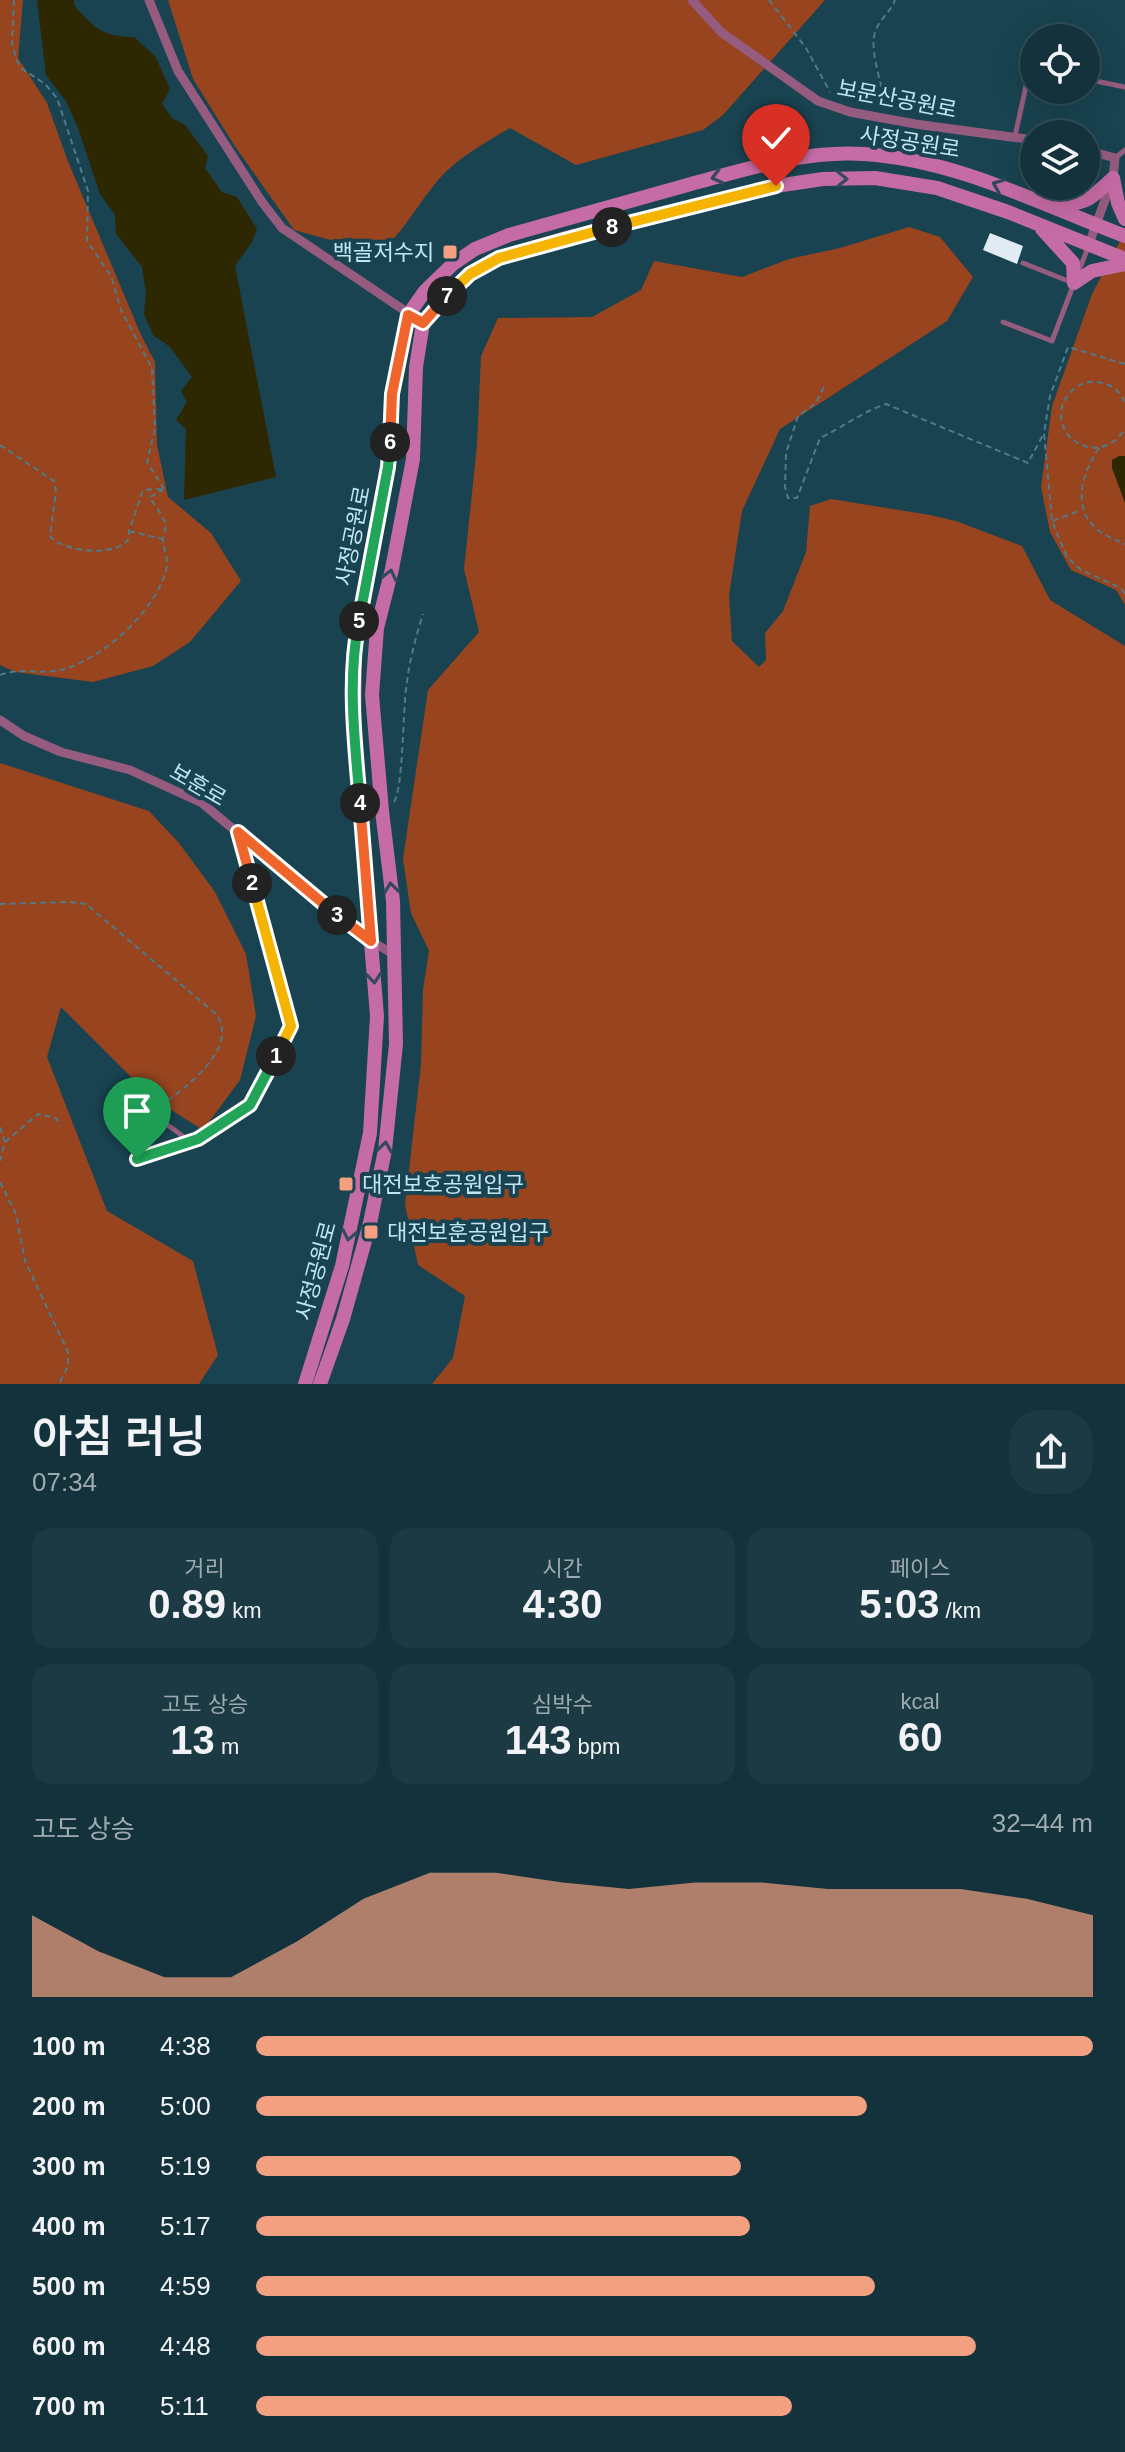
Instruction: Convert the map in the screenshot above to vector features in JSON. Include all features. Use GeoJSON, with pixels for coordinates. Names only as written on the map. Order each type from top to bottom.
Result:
{"type":"FeatureCollection","features":[{"type":"Feature","properties":{"kind":"main road","name":"사정공원로"},"geometry":{"type":"LineString","coordinates":[[305,1384],[342,1266],[370,1133],[377,1016],[354,732],[355,644],[388,467],[392,394],[408,315],[425,291],[453,264],[475,249],[509,235],[765,164],[810,156],[865,154],[904,159],[974,175],[1125,236]]}},
{"type":"Feature","properties":{"kind":"main road","name":"사정공원로"},"geometry":{"type":"LineString","coordinates":[[320,1384],[351,1293],[385,1150],[396,1044],[393,901],[372,695],[377,628],[413,459],[416,367],[423,323],[470,274],[499,258],[566,238],[776,186],[823,179],[875,178],[937,188],[1036,223],[1125,261]]}},
{"type":"Feature","properties":{"kind":"main road"},"geometry":{"type":"LineString","coordinates":[[1043,204],[1078,205],[1093,197],[1113,178]]}},
{"type":"Feature","properties":{"kind":"main road"},"geometry":{"type":"LineString","coordinates":[[1113,178],[1125,219]]}},
{"type":"Feature","properties":{"kind":"main road"},"geometry":{"type":"LineString","coordinates":[[1036,223],[1073,263],[1074,283]]}},
{"type":"Feature","properties":{"kind":"main road"},"geometry":{"type":"LineString","coordinates":[[1074,283],[1092,271],[1125,261]]}},
{"type":"Feature","properties":{"kind":"street"},"geometry":{"type":"LineString","coordinates":[[149,0],[178,71],[282,228],[423,323]]}},
{"type":"Feature","properties":{"kind":"street","name":"보문산공원로"},"geometry":{"type":"LineString","coordinates":[[692,0],[721,32],[805,92],[838,108],[887,119],[1020,138]]}},
{"type":"Feature","properties":{"kind":"street"},"geometry":{"type":"LineString","coordinates":[[1089,244],[1113,178],[1115,158],[1100,154]]}},
{"type":"Feature","properties":{"kind":"street","name":"보훈로"},"geometry":{"type":"LineString","coordinates":[[0,720],[24,736],[61,752],[130,770],[202,803],[323,904],[393,954]]}},
{"type":"Feature","properties":{"kind":"lane"},"geometry":{"type":"LineString","coordinates":[[1100,82],[1125,87]]}},
{"type":"Feature","properties":{"kind":"lane"},"geometry":{"type":"LineString","coordinates":[[1015,137],[1022,104]]}},
{"type":"Feature","properties":{"kind":"lane"},"geometry":{"type":"LineString","coordinates":[[1115,158],[1125,150]]}},
{"type":"Feature","properties":{"kind":"lane"},"geometry":{"type":"LineString","coordinates":[[1003,322],[1052,341],[1089,244]]}},
{"type":"Feature","properties":{"kind":"lane"},"geometry":{"type":"LineString","coordinates":[[1023,263],[1074,283]]}},
{"type":"Feature","properties":{"kind":"lane"},"geometry":{"type":"LineString","coordinates":[[137,1159],[190,1142],[250,1105],[291,1026],[238,832]]}},
{"type":"Feature","properties":{"kind":"lane"},"geometry":{"type":"LineString","coordinates":[[125,1095],[170,1124],[190,1142]]}},
{"type":"Feature","properties":{"kind":"path"},"geometry":{"type":"LineString","coordinates":[[14,0],[12,42],[16,59],[21,68],[45,84],[57,98],[88,191],[87,241],[111,276],[121,310],[152,368],[155,429],[147,462],[164,489]]}},
{"type":"Feature","properties":{"kind":"path"},"geometry":{"type":"LineString","coordinates":[[769,0],[815,61],[838,108]]}},
{"type":"Feature","properties":{"kind":"path"},"geometry":{"type":"LineString","coordinates":[[887,119],[883,83],[874,55],[875,32],[895,0]]}},
{"type":"Feature","properties":{"kind":"path"},"geometry":{"type":"LineString","coordinates":[[1125,364],[1068,347],[1050,396],[1044,433],[1052,521],[1067,557],[1081,570],[1123,587],[1125,594]]}},
{"type":"Feature","properties":{"kind":"path"},"geometry":{"type":"LineString","coordinates":[[1125,402],[1114,388],[1092,381],[1072,390],[1065,399],[1061,419],[1070,438],[1089,448],[1099,448],[1118,439],[1125,429]]}},
{"type":"Feature","properties":{"kind":"path"},"geometry":{"type":"LineString","coordinates":[[824,387],[816,403],[798,416],[786,453],[785,487],[788,498],[797,498],[802,489],[820,438],[849,424],[862,412],[886,404],[1028,463],[1044,433]]}},
{"type":"Feature","properties":{"kind":"path"},"geometry":{"type":"LineString","coordinates":[[1118,439],[1125,440]]}},
{"type":"Feature","properties":{"kind":"path"},"geometry":{"type":"LineString","coordinates":[[0,445],[54,481],[56,492],[50,536],[57,543],[107,551],[126,544],[143,490],[164,489]]}},
{"type":"Feature","properties":{"kind":"path"},"geometry":{"type":"LineString","coordinates":[[1099,448],[1083,478],[1082,510],[1088,521],[1103,534],[1125,544]]}},
{"type":"Feature","properties":{"kind":"path"},"geometry":{"type":"LineString","coordinates":[[0,675],[22,669],[60,670],[115,643],[149,603],[168,563],[163,539],[165,522],[150,497],[164,489]]}},
{"type":"Feature","properties":{"kind":"path"},"geometry":{"type":"LineString","coordinates":[[1052,521],[1082,510]]}},
{"type":"Feature","properties":{"kind":"path"},"geometry":{"type":"LineString","coordinates":[[129,531],[163,539]]}},
{"type":"Feature","properties":{"kind":"path"},"geometry":{"type":"LineString","coordinates":[[382,814],[397,799],[406,690],[423,614]]}},
{"type":"Feature","properties":{"kind":"path"},"geometry":{"type":"LineString","coordinates":[[0,904],[86,904],[219,1018],[222,1042],[212,1060],[151,1114]]}},
{"type":"Feature","properties":{"kind":"path"},"geometry":{"type":"LineString","coordinates":[[5,1142],[38,1114],[56,1118],[61,1126]]}},
{"type":"Feature","properties":{"kind":"path"},"geometry":{"type":"LineString","coordinates":[[0,1127],[5,1142],[0,1161]]}},
{"type":"Feature","properties":{"kind":"path"},"geometry":{"type":"LineString","coordinates":[[0,1182],[16,1214],[25,1261],[68,1352],[68,1366],[59,1384]]}},
{"type":"Feature","properties":{"kind":"shaded area"},"geometry":{"type":"Polygon","coordinates":[[[0,0],[23,0],[18,58],[47,103],[67,159],[155,362],[157,445],[168,497],[211,533],[241,581],[190,642],[153,666],[93,682],[15,672],[0,665],[0,0]]]}},
{"type":"Feature","properties":{"kind":"shaded area"},"geometry":{"type":"Polygon","coordinates":[[[37,0],[74,0],[74,5],[93,25],[107,33],[134,37],[155,56],[170,89],[162,104],[172,118],[185,125],[208,156],[205,168],[222,192],[237,197],[257,229],[235,266],[276,477],[184,500],[186,429],[176,420],[187,402],[181,391],[192,377],[170,347],[153,335],[144,314],[146,293],[142,267],[116,234],[115,215],[100,194],[78,128],[66,101],[46,75],[37,0]]]}},
{"type":"Feature","properties":{"kind":"shaded area"},"geometry":{"type":"Polygon","coordinates":[[[168,0],[825,0],[723,115],[703,130],[576,165],[510,128],[446,171],[396,236],[364,263],[341,243],[294,230],[234,145],[193,79],[168,0]]]}},
{"type":"Feature","properties":{"kind":"shaded area"},"geometry":{"type":"Polygon","coordinates":[[[909,227],[940,237],[973,277],[947,321],[780,429],[742,511],[729,595],[732,641],[759,667],[766,660],[765,633],[783,611],[806,552],[810,506],[831,499],[956,521],[1022,546],[1050,600],[1125,646],[1125,1384],[432,1384],[453,1358],[465,1296],[418,1265],[405,1205],[421,1064],[423,990],[429,951],[411,913],[403,859],[428,690],[479,632],[464,569],[477,445],[481,356],[498,318],[592,317],[641,290],[654,261],[742,277],[789,259],[840,248],[909,227]]]}},
{"type":"Feature","properties":{"kind":"shaded area"},"geometry":{"type":"Polygon","coordinates":[[[1125,232],[1125,605],[1116,590],[1071,570],[1050,532],[1041,487],[1052,406],[1092,294],[1125,232]]]}},
{"type":"Feature","properties":{"kind":"shaded area"},"geometry":{"type":"Polygon","coordinates":[[[1125,456],[1125,503],[1112,468],[1112,460],[1125,456]]]}},
{"type":"Feature","properties":{"kind":"shaded area"},"geometry":{"type":"Polygon","coordinates":[[[0,763],[149,811],[179,843],[215,892],[246,954],[256,1016],[240,1080],[203,1130],[152,1098],[61,1007],[47,1057],[107,1211],[193,1261],[218,1355],[199,1384],[0,1384],[0,763]]]}},
{"type":"Feature","properties":{"kind":"building"},"geometry":{"type":"Polygon","coordinates":[[[990,233],[1023,246],[1017,264],[983,250],[990,233]]]}},
{"type":"Feature","properties":{"kind":"place","name":"백골저수지"},"geometry":{"type":"Point","coordinates":[450,252]}},
{"type":"Feature","properties":{"kind":"place","name":"대전보호공원입구"},"geometry":{"type":"Point","coordinates":[346,1184]}},
{"type":"Feature","properties":{"kind":"place","name":"대전보훈공원입구"},"geometry":{"type":"Point","coordinates":[371,1232]}},
{"type":"Feature","properties":{"kind":"route"},"geometry":{"type":"LineString","coordinates":[[137,1159],[198,1139],[250,1105],[291,1026],[238,832],[371,941],[354,732],[355,644],[388,467],[392,394],[408,315],[423,323],[470,274],[499,258],[566,238],[776,186]]}}]}
